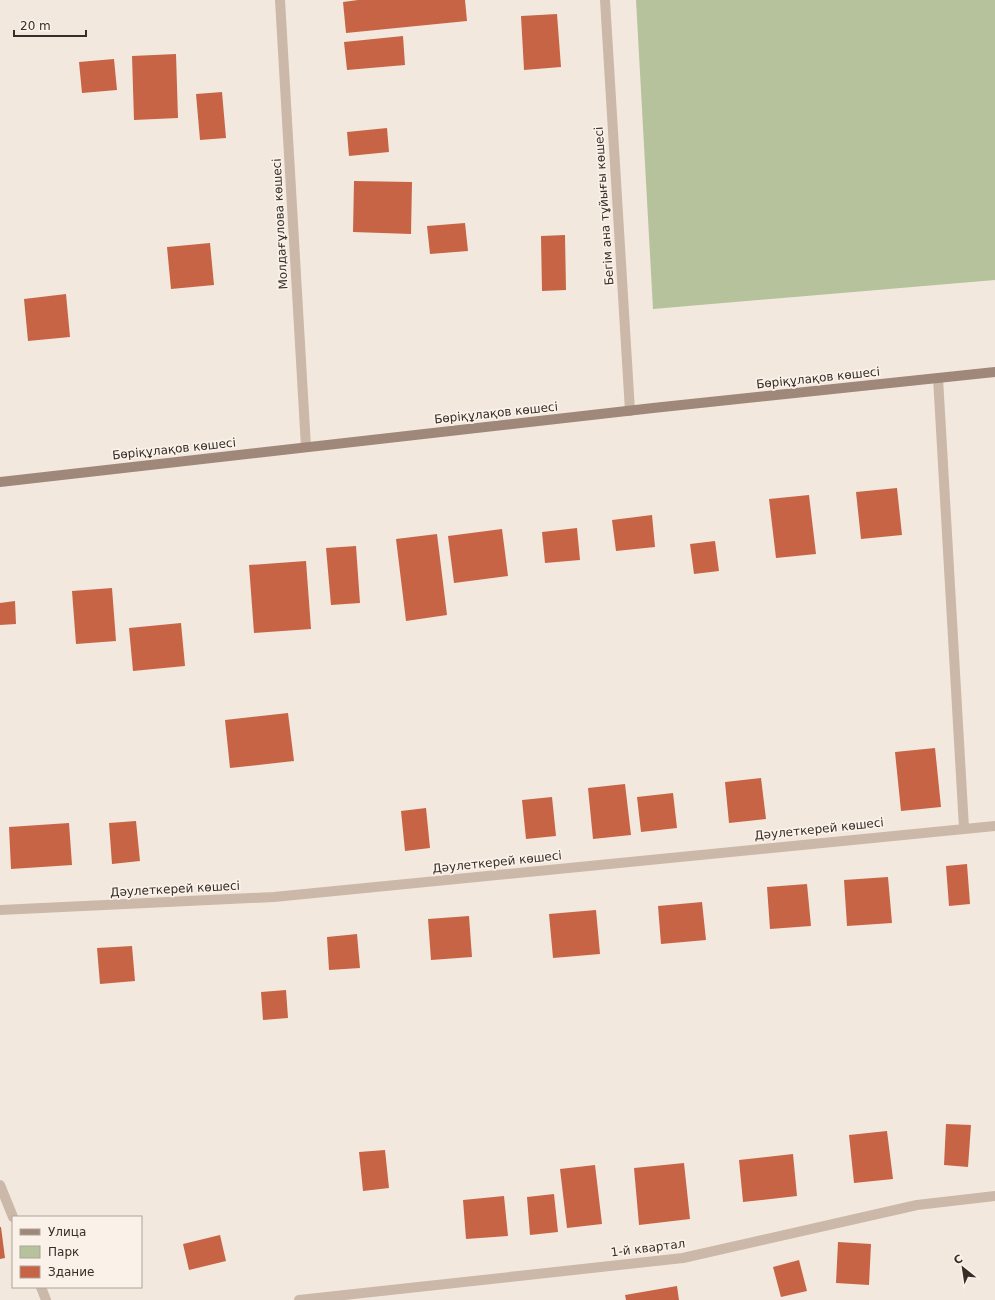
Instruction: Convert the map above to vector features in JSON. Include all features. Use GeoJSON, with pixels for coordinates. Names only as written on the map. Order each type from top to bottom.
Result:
{"type":"FeatureCollection","features":[{"type":"Feature","properties":{"kind":"street","name":"Молдағұлова көшесі"},"geometry":{"type":"LineString","coordinates":[[280,0],[306,447]]}},
{"type":"Feature","properties":{"kind":"street","name":"Бегім ана тұйығы көшесі"},"geometry":{"type":"LineString","coordinates":[[605,0],[630,411]]}},
{"type":"Feature","properties":{"kind":"street","name":"Бөріқұлақов көшесі"},"geometry":{"type":"LineString","coordinates":[[0,482],[630,411],[995,372]]}},
{"type":"Feature","properties":{"kind":"street"},"geometry":{"type":"LineString","coordinates":[[938,378],[964,828]]}},
{"type":"Feature","properties":{"kind":"street","name":"Дәулеткерей көшесі"},"geometry":{"type":"LineString","coordinates":[[0,910],[274,897],[995,826]]}},
{"type":"Feature","properties":{"kind":"street"},"geometry":{"type":"LineString","coordinates":[[0,1185],[13,1216]]}},
{"type":"Feature","properties":{"kind":"street","name":"1-й квартал"},"geometry":{"type":"LineString","coordinates":[[300,1300],[683,1258],[917,1205],[995,1196]]}},
{"type":"Feature","properties":{"kind":"street"},"geometry":{"type":"LineString","coordinates":[[41,1288],[46,1300]]}},
{"type":"Feature","properties":{"kind":"green space"},"geometry":{"type":"Polygon","coordinates":[[[636,0],[995,0],[995,280],[653,309],[636,0]]]}},
{"type":"Feature","properties":{"kind":"building"},"geometry":{"type":"Polygon","coordinates":[[[358,0],[465,0],[467,21],[346,33],[343,2],[358,0]]]}},
{"type":"Feature","properties":{"kind":"building"},"geometry":{"type":"Polygon","coordinates":[[[557,14],[561,67],[524,70],[521,16],[557,14]]]}},
{"type":"Feature","properties":{"kind":"building"},"geometry":{"type":"Polygon","coordinates":[[[403,36],[405,65],[347,70],[344,42],[403,36]]]}},
{"type":"Feature","properties":{"kind":"building"},"geometry":{"type":"Polygon","coordinates":[[[176,54],[178,118],[134,120],[132,56],[176,54]]]}},
{"type":"Feature","properties":{"kind":"building"},"geometry":{"type":"Polygon","coordinates":[[[114,59],[117,90],[82,93],[79,62],[114,59]]]}},
{"type":"Feature","properties":{"kind":"building"},"geometry":{"type":"Polygon","coordinates":[[[222,92],[226,138],[200,140],[196,94],[222,92]]]}},
{"type":"Feature","properties":{"kind":"building"},"geometry":{"type":"Polygon","coordinates":[[[387,128],[389,152],[349,156],[347,132],[387,128]]]}},
{"type":"Feature","properties":{"kind":"building"},"geometry":{"type":"Polygon","coordinates":[[[354,181],[412,182],[411,234],[353,232],[354,181]]]}},
{"type":"Feature","properties":{"kind":"building"},"geometry":{"type":"Polygon","coordinates":[[[465,223],[468,251],[430,254],[427,226],[465,223]]]}},
{"type":"Feature","properties":{"kind":"building"},"geometry":{"type":"Polygon","coordinates":[[[565,235],[566,290],[542,291],[541,236],[565,235]]]}},
{"type":"Feature","properties":{"kind":"building"},"geometry":{"type":"Polygon","coordinates":[[[210,243],[214,285],[171,289],[167,247],[210,243]]]}},
{"type":"Feature","properties":{"kind":"building"},"geometry":{"type":"Polygon","coordinates":[[[66,294],[70,337],[28,341],[24,299],[66,294]]]}},
{"type":"Feature","properties":{"kind":"building"},"geometry":{"type":"Polygon","coordinates":[[[897,488],[902,535],[861,539],[856,492],[897,488]]]}},
{"type":"Feature","properties":{"kind":"building"},"geometry":{"type":"Polygon","coordinates":[[[809,495],[816,554],[776,558],[769,499],[809,495]]]}},
{"type":"Feature","properties":{"kind":"building"},"geometry":{"type":"Polygon","coordinates":[[[652,515],[655,547],[616,551],[612,520],[652,515]]]}},
{"type":"Feature","properties":{"kind":"building"},"geometry":{"type":"Polygon","coordinates":[[[577,528],[580,560],[545,563],[542,532],[577,528]]]}},
{"type":"Feature","properties":{"kind":"building"},"geometry":{"type":"Polygon","coordinates":[[[502,529],[508,576],[454,583],[448,536],[502,529]]]}},
{"type":"Feature","properties":{"kind":"building"},"geometry":{"type":"Polygon","coordinates":[[[437,534],[447,615],[406,621],[396,539],[437,534]]]}},
{"type":"Feature","properties":{"kind":"building"},"geometry":{"type":"Polygon","coordinates":[[[715,541],[719,571],[694,574],[690,544],[715,541]]]}},
{"type":"Feature","properties":{"kind":"building"},"geometry":{"type":"Polygon","coordinates":[[[356,546],[360,603],[331,605],[326,548],[356,546]]]}},
{"type":"Feature","properties":{"kind":"building"},"geometry":{"type":"Polygon","coordinates":[[[306,561],[311,629],[254,633],[249,565],[306,561]]]}},
{"type":"Feature","properties":{"kind":"building"},"geometry":{"type":"Polygon","coordinates":[[[112,588],[116,641],[76,644],[72,591],[112,588]]]}},
{"type":"Feature","properties":{"kind":"building"},"geometry":{"type":"Polygon","coordinates":[[[15,601],[16,624],[0,625],[0,603],[15,601]]]}},
{"type":"Feature","properties":{"kind":"building"},"geometry":{"type":"Polygon","coordinates":[[[181,623],[185,666],[133,671],[129,628],[181,623]]]}},
{"type":"Feature","properties":{"kind":"building"},"geometry":{"type":"Polygon","coordinates":[[[288,713],[294,761],[230,768],[225,720],[288,713]]]}},
{"type":"Feature","properties":{"kind":"building"},"geometry":{"type":"Polygon","coordinates":[[[935,748],[941,807],[901,811],[895,752],[935,748]]]}},
{"type":"Feature","properties":{"kind":"building"},"geometry":{"type":"Polygon","coordinates":[[[761,778],[766,819],[729,823],[725,782],[761,778]]]}},
{"type":"Feature","properties":{"kind":"building"},"geometry":{"type":"Polygon","coordinates":[[[625,784],[631,835],[593,839],[588,788],[625,784]]]}},
{"type":"Feature","properties":{"kind":"building"},"geometry":{"type":"Polygon","coordinates":[[[673,793],[677,828],[641,832],[637,797],[673,793]]]}},
{"type":"Feature","properties":{"kind":"building"},"geometry":{"type":"Polygon","coordinates":[[[552,797],[556,836],[526,839],[522,800],[552,797]]]}},
{"type":"Feature","properties":{"kind":"building"},"geometry":{"type":"Polygon","coordinates":[[[426,808],[430,848],[405,851],[401,811],[426,808]]]}},
{"type":"Feature","properties":{"kind":"building"},"geometry":{"type":"Polygon","coordinates":[[[136,821],[140,861],[112,864],[109,823],[136,821]]]}},
{"type":"Feature","properties":{"kind":"building"},"geometry":{"type":"Polygon","coordinates":[[[69,823],[72,865],[11,869],[9,827],[69,823]]]}},
{"type":"Feature","properties":{"kind":"building"},"geometry":{"type":"Polygon","coordinates":[[[967,864],[970,904],[949,906],[946,866],[967,864]]]}},
{"type":"Feature","properties":{"kind":"building"},"geometry":{"type":"Polygon","coordinates":[[[888,877],[892,923],[847,926],[844,880],[888,877]]]}},
{"type":"Feature","properties":{"kind":"building"},"geometry":{"type":"Polygon","coordinates":[[[807,884],[811,926],[770,929],[767,887],[807,884]]]}},
{"type":"Feature","properties":{"kind":"building"},"geometry":{"type":"Polygon","coordinates":[[[702,902],[706,940],[661,944],[658,906],[702,902]]]}},
{"type":"Feature","properties":{"kind":"building"},"geometry":{"type":"Polygon","coordinates":[[[596,910],[600,954],[553,958],[549,914],[596,910]]]}},
{"type":"Feature","properties":{"kind":"building"},"geometry":{"type":"Polygon","coordinates":[[[469,916],[472,957],[431,960],[428,919],[469,916]]]}},
{"type":"Feature","properties":{"kind":"building"},"geometry":{"type":"Polygon","coordinates":[[[357,934],[360,968],[329,970],[327,937],[357,934]]]}},
{"type":"Feature","properties":{"kind":"building"},"geometry":{"type":"Polygon","coordinates":[[[132,946],[135,981],[100,984],[97,948],[132,946]]]}},
{"type":"Feature","properties":{"kind":"building"},"geometry":{"type":"Polygon","coordinates":[[[286,990],[288,1018],[263,1020],[261,992],[286,990]]]}},
{"type":"Feature","properties":{"kind":"building"},"geometry":{"type":"Polygon","coordinates":[[[946,1124],[971,1125],[968,1167],[944,1165],[946,1124]]]}},
{"type":"Feature","properties":{"kind":"building"},"geometry":{"type":"Polygon","coordinates":[[[887,1131],[893,1179],[854,1183],[849,1135],[887,1131]]]}},
{"type":"Feature","properties":{"kind":"building"},"geometry":{"type":"Polygon","coordinates":[[[385,1150],[389,1188],[363,1191],[359,1152],[385,1150]]]}},
{"type":"Feature","properties":{"kind":"building"},"geometry":{"type":"Polygon","coordinates":[[[793,1154],[797,1196],[743,1202],[739,1160],[793,1154]]]}},
{"type":"Feature","properties":{"kind":"building"},"geometry":{"type":"Polygon","coordinates":[[[684,1163],[690,1219],[639,1225],[634,1168],[684,1163]]]}},
{"type":"Feature","properties":{"kind":"building"},"geometry":{"type":"Polygon","coordinates":[[[595,1165],[602,1224],[567,1228],[560,1169],[595,1165]]]}},
{"type":"Feature","properties":{"kind":"building"},"geometry":{"type":"Polygon","coordinates":[[[554,1194],[558,1232],[530,1235],[527,1197],[554,1194]]]}},
{"type":"Feature","properties":{"kind":"building"},"geometry":{"type":"Polygon","coordinates":[[[504,1196],[508,1236],[466,1239],[463,1200],[504,1196]]]}},
{"type":"Feature","properties":{"kind":"building"},"geometry":{"type":"Polygon","coordinates":[[[0,1227],[5,1258],[0,1259],[0,1227]]]}},
{"type":"Feature","properties":{"kind":"building"},"geometry":{"type":"Polygon","coordinates":[[[220,1235],[226,1261],[189,1270],[183,1244],[220,1235]]]}},
{"type":"Feature","properties":{"kind":"building"},"geometry":{"type":"Polygon","coordinates":[[[838,1242],[871,1244],[869,1285],[836,1283],[838,1242]]]}},
{"type":"Feature","properties":{"kind":"building"},"geometry":{"type":"Polygon","coordinates":[[[799,1260],[807,1291],[781,1297],[773,1267],[799,1260]]]}},
{"type":"Feature","properties":{"kind":"building"},"geometry":{"type":"Polygon","coordinates":[[[677,1286],[679,1300],[626,1300],[625,1295],[677,1286]]]}}]}
